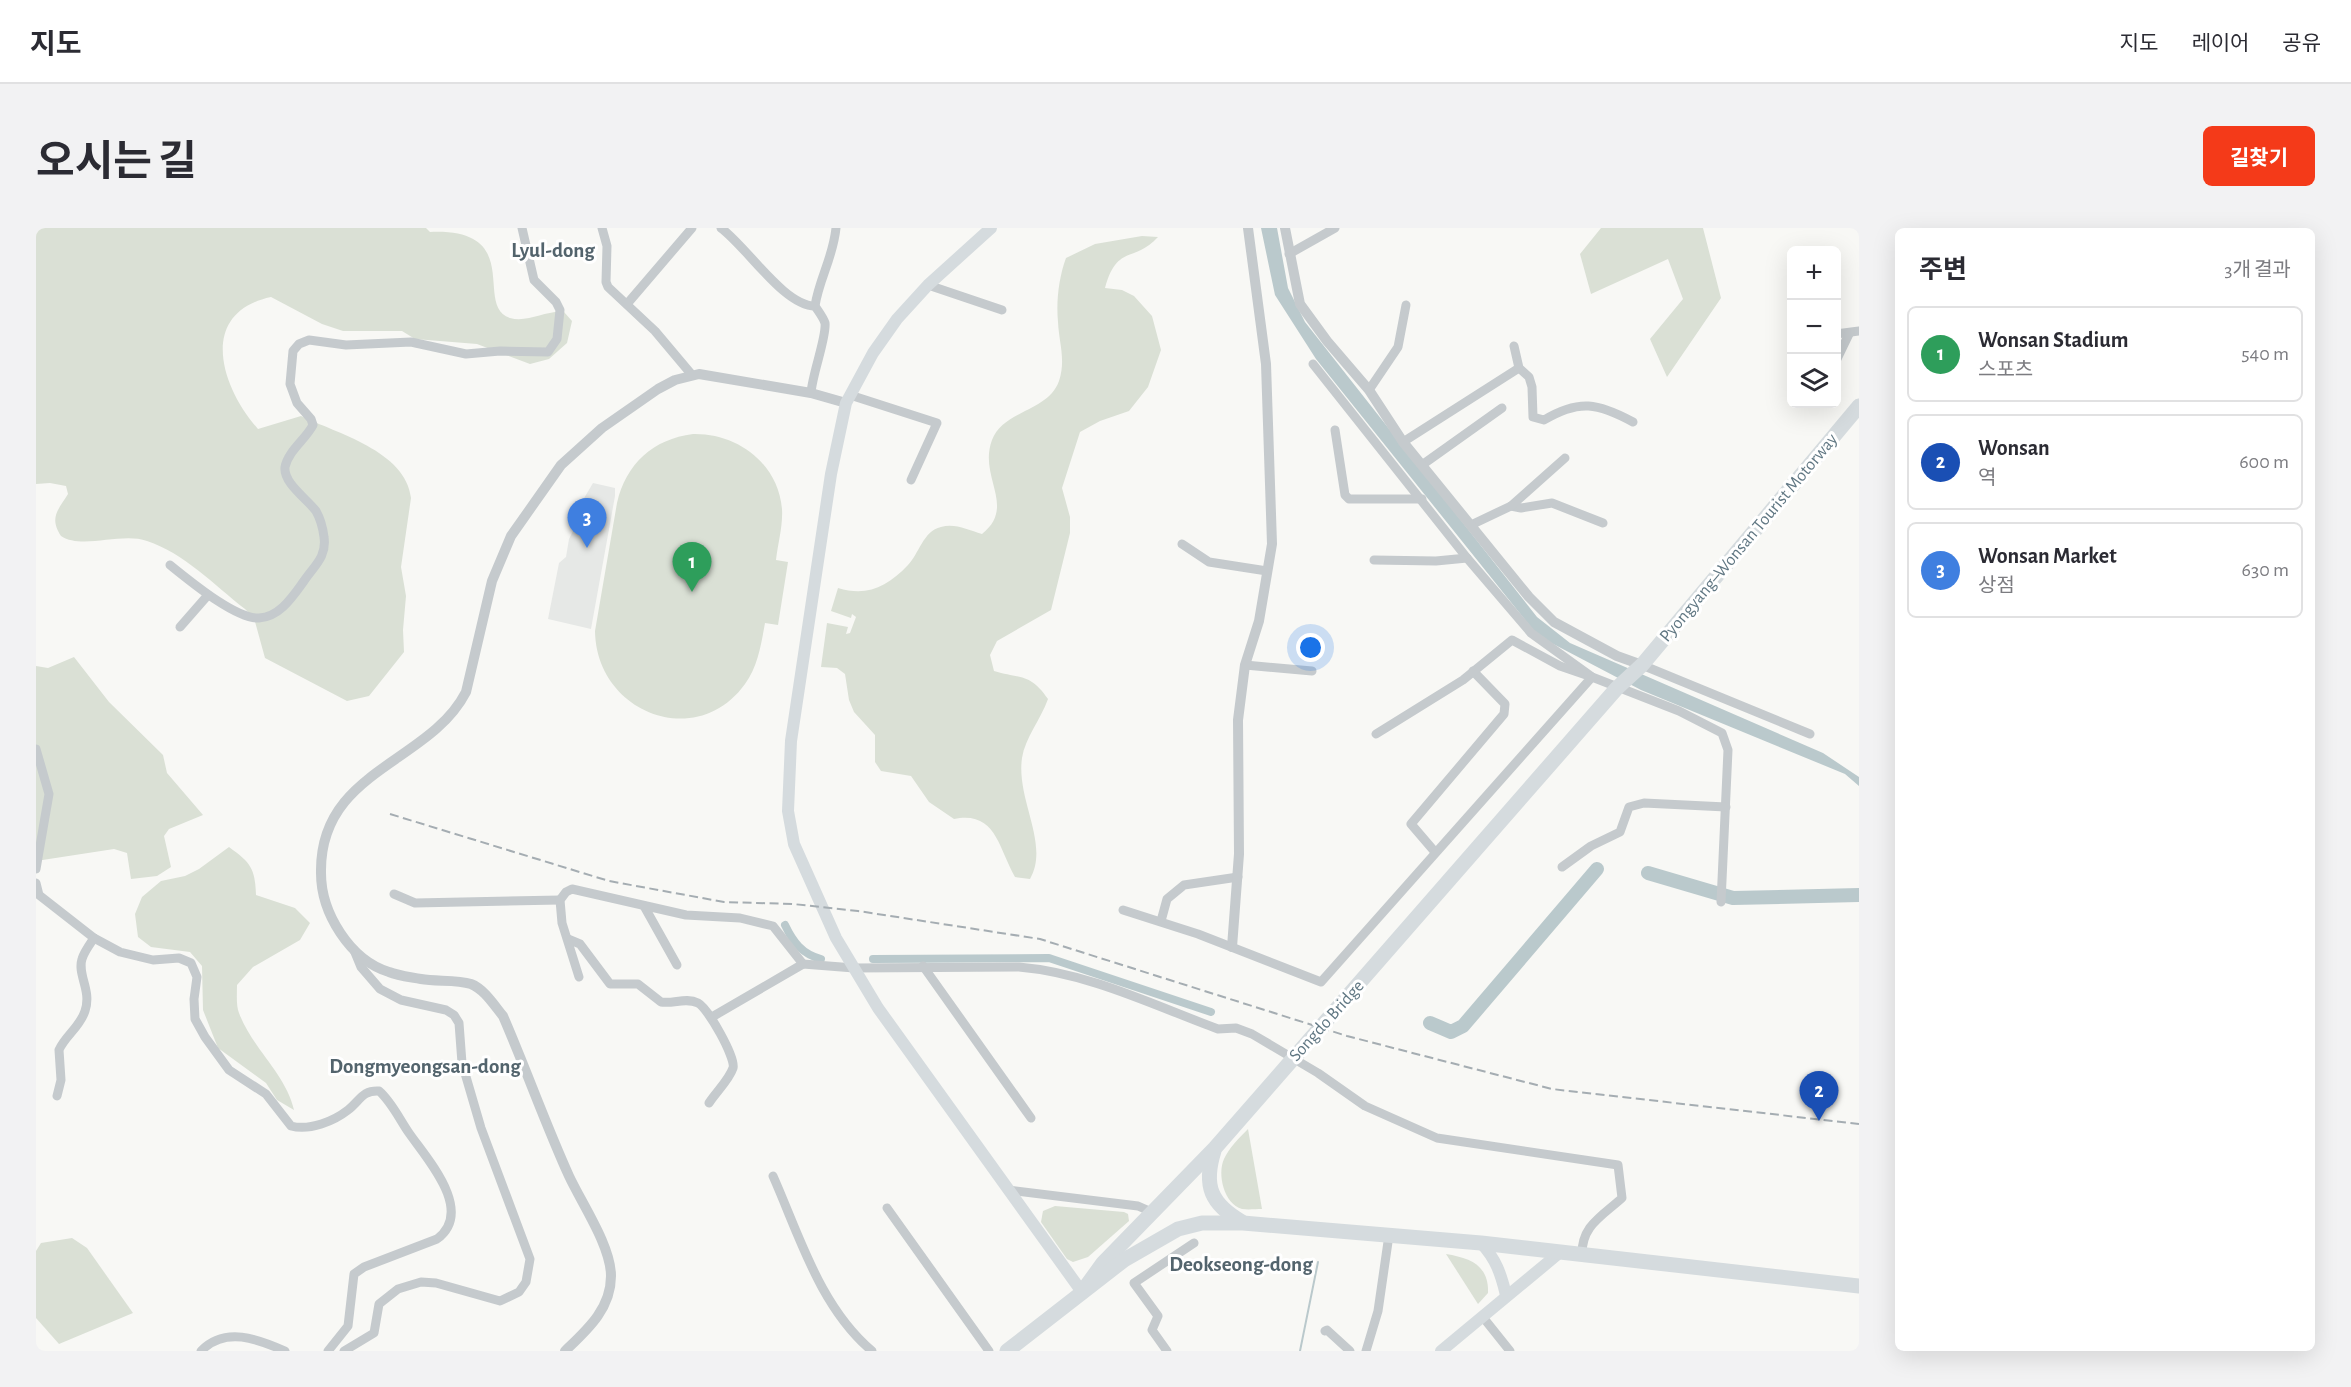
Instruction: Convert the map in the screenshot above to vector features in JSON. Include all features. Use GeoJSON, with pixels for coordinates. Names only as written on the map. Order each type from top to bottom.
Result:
{"type":"FeatureCollection","features":[{"type":"Feature","properties":{"kind":"highway","name":"Pyongyang–Wonsan Tourist Motorway"},"geometry":{"type":"LineString","coordinates":[[1621,686],[1641,667],[1859,406]]}},
{"type":"Feature","properties":{"kind":"highway","name":"Songdo Bridge"},"geometry":{"type":"LineString","coordinates":[[1215,1148],[1621,686]]}},
{"type":"Feature","properties":{"kind":"highway"},"geometry":{"type":"LineString","coordinates":[[1082,1292],[1103,1263],[1215,1148]]}},
{"type":"Feature","properties":{"kind":"highway"},"geometry":{"type":"LineString","coordinates":[[1215,1148],[1208,1170],[1215,1200],[1224,1212],[1243,1223]]}},
{"type":"Feature","properties":{"kind":"highway"},"geometry":{"type":"LineString","coordinates":[[1006,1351],[1124,1260],[1178,1229],[1203,1223],[1243,1223],[1389,1235],[1859,1286]]}},
{"type":"Feature","properties":{"kind":"main road"},"geometry":{"type":"LineString","coordinates":[[991,228],[928,285],[891,327],[873,353],[848,399],[831,474],[791,741],[788,802],[791,829],[799,858],[854,968],[878,1008],[1082,1292]]}},
{"type":"Feature","properties":{"kind":"main road"},"geometry":{"type":"LineString","coordinates":[[1481,1244],[1491,1254],[1501,1271],[1506,1295]]}},
{"type":"Feature","properties":{"kind":"main road"},"geometry":{"type":"LineString","coordinates":[[1441,1351],[1558,1254]]}},
{"type":"Feature","properties":{"kind":"street"},"geometry":{"type":"LineString","coordinates":[[170,565],[208,595],[247,616],[257,618],[270,616],[293,596],[322,558],[324,538],[320,521],[285,472],[287,461],[313,425],[311,419],[297,403],[290,384],[291,358],[299,344],[309,340],[346,345],[411,342],[474,354],[500,351],[543,353],[553,348],[560,328],[560,310],[556,302],[534,280],[522,228]]}},
{"type":"Feature","properties":{"kind":"street"},"geometry":{"type":"LineString","coordinates":[[602,228],[607,246],[606,282],[655,331],[692,375]]}},
{"type":"Feature","properties":{"kind":"street"},"geometry":{"type":"LineString","coordinates":[[627,304],[692,228]]}},
{"type":"Feature","properties":{"kind":"street"},"geometry":{"type":"LineString","coordinates":[[721,228],[738,241],[783,290],[806,306],[815,306]]}},
{"type":"Feature","properties":{"kind":"street"},"geometry":{"type":"LineString","coordinates":[[811,393],[812,378],[825,329],[824,320],[815,306],[820,284],[829,267],[836,228]]}},
{"type":"Feature","properties":{"kind":"street"},"geometry":{"type":"LineString","coordinates":[[1232,947],[1238,877],[1238,720],[1245,664],[1259,621],[1272,544],[1268,394],[1248,228]]}},
{"type":"Feature","properties":{"kind":"street"},"geometry":{"type":"LineString","coordinates":[[1284,228],[1300,304],[1327,341],[1369,390],[1403,442],[1529,597],[1554,622],[1641,667],[1810,734]]}},
{"type":"Feature","properties":{"kind":"street"},"geometry":{"type":"LineString","coordinates":[[1289,254],[1335,228]]}},
{"type":"Feature","properties":{"kind":"street"},"geometry":{"type":"LineString","coordinates":[[928,285],[1002,310]]}},
{"type":"Feature","properties":{"kind":"street"},"geometry":{"type":"LineString","coordinates":[[1369,390],[1398,347],[1406,305]]}},
{"type":"Feature","properties":{"kind":"street"},"geometry":{"type":"LineString","coordinates":[[1841,334],[1859,331]]}},
{"type":"Feature","properties":{"kind":"street"},"geometry":{"type":"LineString","coordinates":[[1839,354],[1849,334]]}},
{"type":"Feature","properties":{"kind":"street"},"geometry":{"type":"LineString","coordinates":[[1514,346],[1519,368],[1529,377],[1532,387],[1533,417],[1544,420],[1574,405],[1585,404],[1616,413],[1633,422]]}},
{"type":"Feature","properties":{"kind":"street"},"geometry":{"type":"LineString","coordinates":[[1313,364],[1467,558],[1531,633],[1592,677]]}},
{"type":"Feature","properties":{"kind":"street"},"geometry":{"type":"LineString","coordinates":[[1403,442],[1519,368]]}},
{"type":"Feature","properties":{"kind":"street"},"geometry":{"type":"LineString","coordinates":[[344,1351],[374,1333],[379,1304],[398,1289],[427,1282],[500,1301],[519,1292],[526,1282],[530,1259],[481,1128],[462,1064],[459,1023],[454,1015],[446,1010],[401,1000],[380,989],[361,967],[354,950],[335,923],[322,886],[322,857],[333,821],[344,803],[365,780],[439,725],[458,707],[466,692],[484,610],[511,536],[561,465],[602,428],[649,395],[675,380],[692,375],[713,375],[848,399],[937,423],[911,480]]}},
{"type":"Feature","properties":{"kind":"street"},"geometry":{"type":"LineString","coordinates":[[1422,465],[1502,408]]}},
{"type":"Feature","properties":{"kind":"street"},"geometry":{"type":"LineString","coordinates":[[1335,430],[1345,495],[1349,499],[1422,499]]}},
{"type":"Feature","properties":{"kind":"street"},"geometry":{"type":"LineString","coordinates":[[1471,525],[1511,506],[1564,458]]}},
{"type":"Feature","properties":{"kind":"street"},"geometry":{"type":"LineString","coordinates":[[1511,506],[1521,507],[1552,502],[1603,523]]}},
{"type":"Feature","properties":{"kind":"street"},"geometry":{"type":"LineString","coordinates":[[1182,544],[1209,562],[1267,571]]}},
{"type":"Feature","properties":{"kind":"street"},"geometry":{"type":"LineString","coordinates":[[1374,560],[1436,561],[1467,558]]}},
{"type":"Feature","properties":{"kind":"street"},"geometry":{"type":"LineString","coordinates":[[180,627],[208,595]]}},
{"type":"Feature","properties":{"kind":"street"},"geometry":{"type":"LineString","coordinates":[[1376,734],[1424,706],[1512,640],[1560,666],[1621,686],[1679,711],[1722,733],[1728,750],[1722,897]]}},
{"type":"Feature","properties":{"kind":"street"},"geometry":{"type":"LineString","coordinates":[[1245,664],[1312,671]]}},
{"type":"Feature","properties":{"kind":"street"},"geometry":{"type":"LineString","coordinates":[[1435,852],[1411,824],[1504,714],[1506,704],[1473,671]]}},
{"type":"Feature","properties":{"kind":"street"},"geometry":{"type":"LineString","coordinates":[[1123,910],[1161,921],[1321,982],[1592,677]]}},
{"type":"Feature","properties":{"kind":"street"},"geometry":{"type":"LineString","coordinates":[[36,749],[49,794],[36,868]]}},
{"type":"Feature","properties":{"kind":"street"},"geometry":{"type":"LineString","coordinates":[[1562,867],[1591,846],[1620,832],[1629,807],[1644,803],[1726,807]]}},
{"type":"Feature","properties":{"kind":"street"},"geometry":{"type":"LineString","coordinates":[[1161,921],[1167,899],[1184,885],[1238,877]]}},
{"type":"Feature","properties":{"kind":"street"},"geometry":{"type":"LineString","coordinates":[[36,883],[39,895],[94,938],[120,952],[153,960],[179,958],[191,963],[196,977],[195,1019],[205,1037],[229,1070],[266,1094],[291,1126],[304,1127],[321,1124],[346,1112],[366,1093],[379,1091],[444,1183],[449,1197],[451,1215],[445,1232],[429,1242],[364,1267],[354,1274],[348,1326],[328,1351]]}},
{"type":"Feature","properties":{"kind":"street"},"geometry":{"type":"LineString","coordinates":[[579,977],[562,923],[560,900],[566,892],[572,889],[686,915],[740,918],[773,926],[803,964]]}},
{"type":"Feature","properties":{"kind":"street"},"geometry":{"type":"LineString","coordinates":[[394,894],[415,903],[560,900]]}},
{"type":"Feature","properties":{"kind":"street"},"geometry":{"type":"LineString","coordinates":[[644,906],[677,965]]}},
{"type":"Feature","properties":{"kind":"street"},"geometry":{"type":"LineString","coordinates":[[57,1096],[62,1080],[58,1050],[81,1021],[86,1009],[88,993],[81,966],[82,957],[94,938]]}},
{"type":"Feature","properties":{"kind":"street"},"geometry":{"type":"LineString","coordinates":[[568,939],[580,944],[610,984],[629,982],[638,984],[661,1002],[692,1001],[700,1004],[712,1017],[719,1035],[733,1058],[733,1067],[709,1103]]}},
{"type":"Feature","properties":{"kind":"street"},"geometry":{"type":"LineString","coordinates":[[354,950],[389,972],[471,984],[489,998],[503,1016],[569,1175],[609,1258],[611,1275],[606,1302],[587,1330],[565,1351]]}},
{"type":"Feature","properties":{"kind":"street"},"geometry":{"type":"LineString","coordinates":[[712,1017],[803,964],[854,968],[923,966],[1040,969],[1095,982],[1218,1029],[1236,1028],[1252,1034],[1318,1073],[1365,1106],[1437,1138],[1618,1165],[1622,1198],[1586,1230],[1581,1241],[1582,1256]]}},
{"type":"Feature","properties":{"kind":"street"},"geometry":{"type":"LineString","coordinates":[[923,966],[1031,1118]]}},
{"type":"Feature","properties":{"kind":"street"},"geometry":{"type":"LineString","coordinates":[[773,1176],[827,1299],[856,1338],[872,1351]]}},
{"type":"Feature","properties":{"kind":"street"},"geometry":{"type":"LineString","coordinates":[[1008,1191],[1138,1206],[1154,1213]]}},
{"type":"Feature","properties":{"kind":"street"},"geometry":{"type":"LineString","coordinates":[[887,1208],[989,1351]]}},
{"type":"Feature","properties":{"kind":"street"},"geometry":{"type":"LineString","coordinates":[[1366,1351],[1378,1311],[1389,1235]]}},
{"type":"Feature","properties":{"kind":"street"},"geometry":{"type":"LineString","coordinates":[[1167,1351],[1152,1330],[1158,1316],[1134,1283],[1194,1243]]}},
{"type":"Feature","properties":{"kind":"street"},"geometry":{"type":"LineString","coordinates":[[1482,1316],[1510,1351]]}},
{"type":"Feature","properties":{"kind":"street"},"geometry":{"type":"LineString","coordinates":[[1325,1331],[1327,1330],[1350,1351]]}},
{"type":"Feature","properties":{"kind":"street"},"geometry":{"type":"LineString","coordinates":[[201,1351],[214,1341],[241,1336],[285,1351]]}},
{"type":"Feature","properties":{"kind":"shaded area"},"geometry":{"type":"Polygon","coordinates":[[[36,228],[426,228],[430,232],[459,234],[478,242],[488,254],[495,299],[500,311],[510,318],[524,319],[564,312],[572,321],[567,343],[549,359],[530,364],[477,344],[415,339],[402,331],[343,331],[322,324],[271,297],[248,306],[233,319],[225,335],[223,354],[226,373],[234,393],[258,429],[301,416],[350,437],[383,456],[397,468],[406,482],[411,498],[401,567],[406,596],[404,652],[369,696],[347,701],[265,658],[254,618],[198,570],[161,546],[137,539],[80,541],[61,536],[55,519],[68,494],[66,486],[50,483],[36,484],[36,228]]]}},
{"type":"Feature","properties":{"kind":"shaded area"},"geometry":{"type":"Polygon","coordinates":[[[1261,228],[1277,228],[1288,288],[1305,322],[1537,617],[1570,643],[1823,753],[1859,777],[1859,786],[1845,774],[1641,690],[1538,636],[1316,359],[1275,295],[1261,228]]]}},
{"type":"Feature","properties":{"kind":"shaded area"},"geometry":{"type":"Polygon","coordinates":[[[1601,228],[1703,228],[1721,298],[1667,377],[1650,339],[1683,299],[1668,259],[1591,294],[1580,254],[1601,228]]]}},
{"type":"Feature","properties":{"kind":"shaded area"},"geometry":{"type":"Polygon","coordinates":[[[1142,236],[1158,237],[1141,250],[1121,259],[1110,274],[1105,288],[1122,290],[1134,296],[1152,316],[1161,350],[1148,387],[1129,411],[1100,421],[1080,432],[1062,488],[1070,517],[1070,533],[1051,610],[997,641],[990,655],[994,671],[1030,681],[1048,699],[1026,743],[1022,758],[1021,774],[1035,836],[1035,865],[1030,879],[1015,877],[999,843],[987,826],[979,820],[954,819],[929,802],[911,776],[881,771],[875,762],[875,735],[854,712],[849,700],[845,674],[837,668],[821,667],[827,623],[848,627],[846,634],[850,633],[856,617],[852,614],[851,618],[831,611],[838,588],[858,591],[884,584],[908,565],[926,538],[935,529],[951,526],[982,534],[992,523],[997,502],[989,466],[992,440],[1006,422],[1045,399],[1059,381],[1062,359],[1057,314],[1066,258],[1095,244],[1142,236]]]}},
{"type":"Feature","properties":{"kind":"shaded area"},"geometry":{"type":"Polygon","coordinates":[[[693,434],[709,435],[739,445],[764,465],[773,478],[782,509],[776,560],[788,562],[778,625],[765,623],[756,663],[745,684],[725,705],[701,716],[676,718],[652,713],[630,701],[612,683],[600,659],[595,631],[617,503],[627,476],[634,465],[654,448],[666,441],[693,434]]]}},
{"type":"Feature","properties":{"kind":"shaded area"},"geometry":{"type":"Polygon","coordinates":[[[593,483],[615,488],[615,496],[591,629],[548,619],[559,563],[566,557],[569,539],[580,517],[583,500],[593,483]]]}},
{"type":"Feature","properties":{"kind":"shaded area"},"geometry":{"type":"Polygon","coordinates":[[[74,657],[109,702],[163,755],[167,773],[203,815],[169,829],[164,836],[171,867],[157,876],[131,879],[127,853],[114,849],[36,861],[36,666],[48,668],[74,657]]]}},
{"type":"Feature","properties":{"kind":"shaded area"},"geometry":{"type":"Polygon","coordinates":[[[229,847],[247,862],[253,872],[256,895],[295,908],[310,923],[300,940],[253,967],[237,985],[239,1013],[252,1038],[284,1085],[294,1110],[277,1100],[266,1083],[218,1048],[203,1010],[202,966],[190,952],[151,947],[138,937],[135,914],[142,897],[161,881],[185,876],[199,869],[229,847]]]}},
{"type":"Feature","properties":{"kind":"shaded area"},"geometry":{"type":"Polygon","coordinates":[[[1248,1129],[1262,1209],[1242,1209],[1236,1206],[1227,1195],[1222,1180],[1224,1159],[1231,1147],[1248,1129]]]}},
{"type":"Feature","properties":{"kind":"shaded area"},"geometry":{"type":"Polygon","coordinates":[[[1055,1206],[1124,1212],[1128,1214],[1129,1221],[1088,1257],[1073,1262],[1067,1259],[1041,1222],[1043,1211],[1055,1206]]]}},
{"type":"Feature","properties":{"kind":"shaded area"},"geometry":{"type":"Polygon","coordinates":[[[72,1238],[87,1248],[133,1313],[59,1344],[36,1318],[36,1251],[41,1243],[72,1238]]]}},
{"type":"Feature","properties":{"kind":"shaded area"},"geometry":{"type":"Polygon","coordinates":[[[1446,1254],[1470,1261],[1481,1269],[1485,1276],[1488,1293],[1478,1304],[1446,1254]]]}},
{"type":"Feature","properties":{"kind":"waterway"},"geometry":{"type":"LineString","coordinates":[[1430,1023],[1451,1032],[1463,1026],[1597,869]]}},
{"type":"Feature","properties":{"kind":"waterway"},"geometry":{"type":"LineString","coordinates":[[1648,873],[1733,898],[1859,895]]}},
{"type":"Feature","properties":{"kind":"waterway"},"geometry":{"type":"LineString","coordinates":[[785,925],[799,947],[808,954],[821,959]]}},
{"type":"Feature","properties":{"kind":"waterway"},"geometry":{"type":"LineString","coordinates":[[873,959],[1049,958],[1211,1012]]}},
{"type":"Feature","properties":{"kind":"waterway"},"geometry":{"type":"LineString","coordinates":[[1300,1351],[1318,1262]]}},
{"type":"Feature","properties":{"kind":"railway"},"geometry":{"type":"LineString","coordinates":[[390,814],[609,881],[724,902],[793,904],[858,911],[1040,939],[1347,1036],[1552,1089],[1859,1124]]}},
{"type":"Feature","properties":{"kind":"place","name":"Wonsan Market"},"geometry":{"type":"Point","coordinates":[587,548]}},
{"type":"Feature","properties":{"kind":"place","name":"Wonsan Stadium"},"geometry":{"type":"Point","coordinates":[692,592]}},
{"type":"Feature","properties":{"kind":"place","name":"Wonsan"},"geometry":{"type":"Point","coordinates":[1819,1121]}},
{"type":"Feature","properties":{"kind":"district","name":"Lyul-dong"},"geometry":{"type":"Point","coordinates":[553,250]}},
{"type":"Feature","properties":{"kind":"district","name":"Dongmyeongsan-dong"},"geometry":{"type":"Point","coordinates":[425,1066]}},
{"type":"Feature","properties":{"kind":"district","name":"Deokseong-dong"},"geometry":{"type":"Point","coordinates":[1241,1264]}}]}
